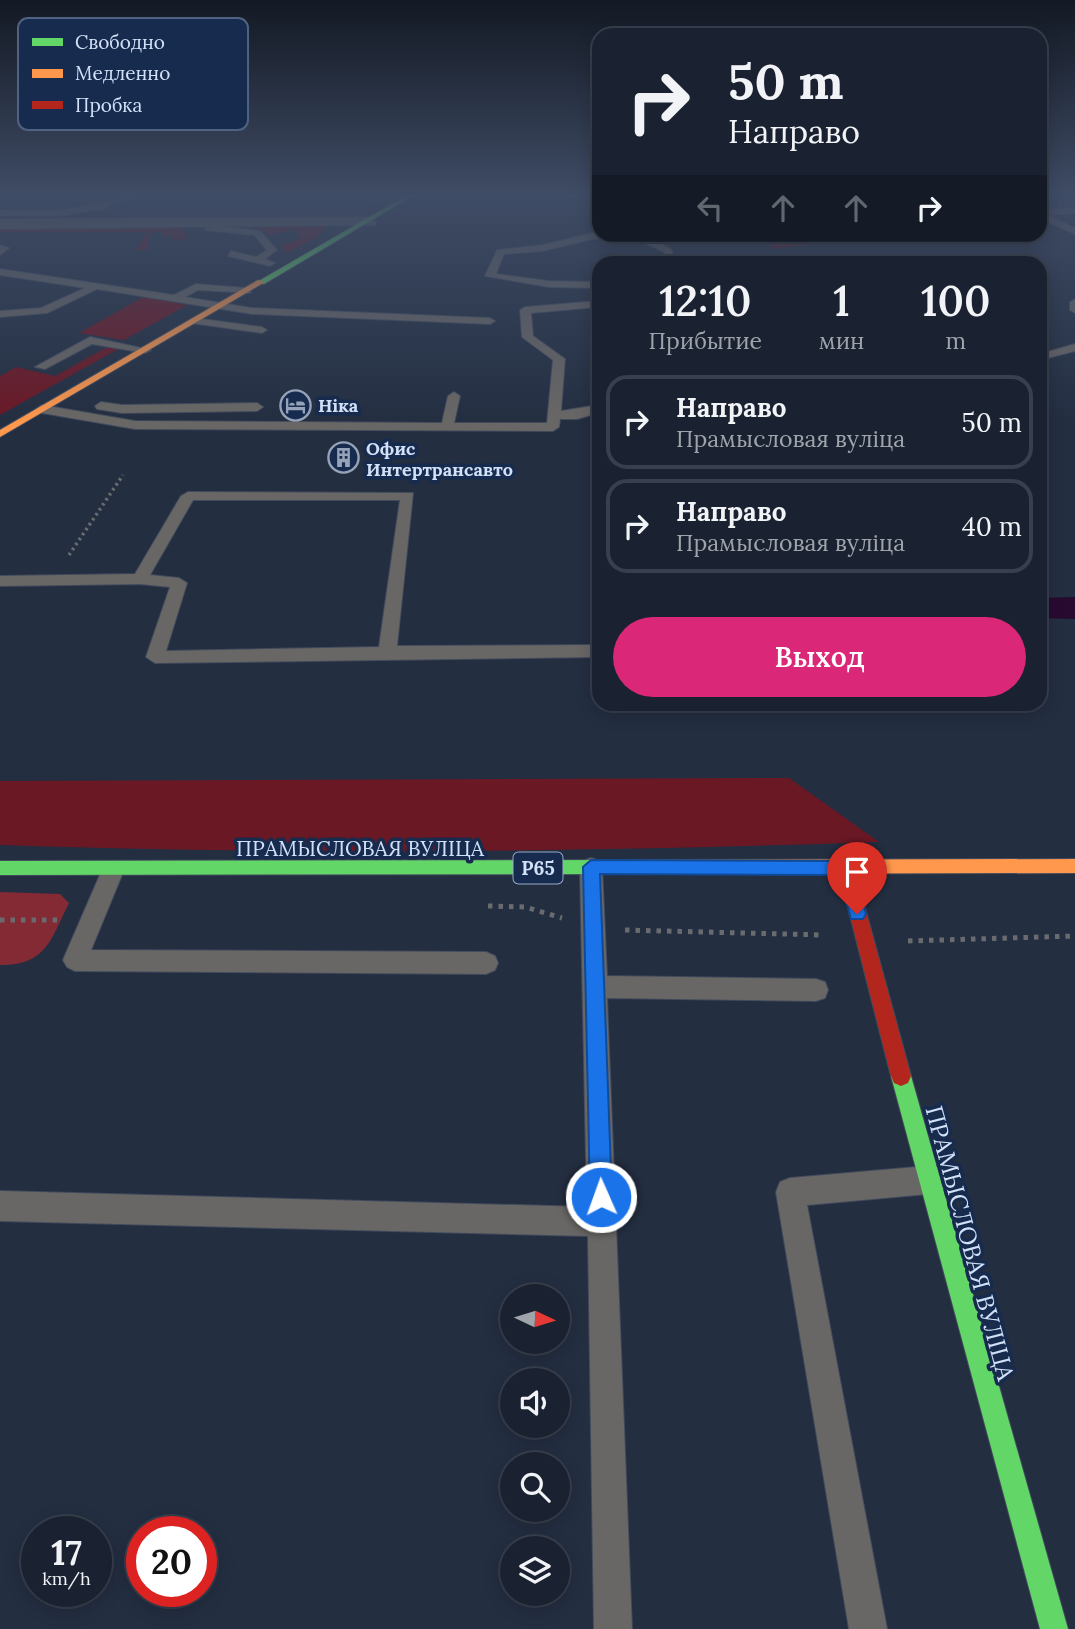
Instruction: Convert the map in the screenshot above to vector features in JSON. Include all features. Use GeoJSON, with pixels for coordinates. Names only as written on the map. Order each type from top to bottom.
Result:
{"type":"FeatureCollection","features":[{"type":"Feature","properties":{"kind":"main road"},"geometry":{"type":"LineString","coordinates":[[0,434],[286,270]]}},
{"type":"Feature","properties":{"kind":"main road","name":"ПРАМЫСЛОВАЯ ВУЛІЦА"},"geometry":{"type":"LineString","coordinates":[[0,868],[113,870],[1075,866]]}},
{"type":"Feature","properties":{"kind":"main road","name":"ПРАМЫСЛОВАЯ ВУЛІЦА"},"geometry":{"type":"LineString","coordinates":[[846,868],[928,1180],[1054,1629]]}},
{"type":"Feature","properties":{"kind":"lane"},"geometry":{"type":"LineString","coordinates":[[492,270],[490,276],[549,285],[592,285]]}},
{"type":"Feature","properties":{"kind":"lane"},"geometry":{"type":"LineString","coordinates":[[0,272],[288,314],[490,321]]}},
{"type":"Feature","properties":{"kind":"lane"},"geometry":{"type":"LineString","coordinates":[[0,314],[43,312],[99,285]]}},
{"type":"Feature","properties":{"kind":"lane"},"geometry":{"type":"LineString","coordinates":[[176,298],[196,287],[247,291]]}},
{"type":"Feature","properties":{"kind":"lane"},"geometry":{"type":"LineString","coordinates":[[1075,302],[1075,310]]}},
{"type":"Feature","properties":{"kind":"lane"},"geometry":{"type":"LineString","coordinates":[[42,409],[135,425],[553,427],[559,359],[528,337],[525,310],[592,304]]}},
{"type":"Feature","properties":{"kind":"lane"},"geometry":{"type":"LineString","coordinates":[[0,326],[18,314]]}},
{"type":"Feature","properties":{"kind":"lane"},"geometry":{"type":"LineString","coordinates":[[195,321],[262,330]]}},
{"type":"Feature","properties":{"kind":"lane"},"geometry":{"type":"LineString","coordinates":[[41,367],[90,340],[145,350]]}},
{"type":"Feature","properties":{"kind":"lane"},"geometry":{"type":"LineString","coordinates":[[1047,356],[1075,347]]}},
{"type":"Feature","properties":{"kind":"lane"},"geometry":{"type":"LineString","coordinates":[[447,427],[454,396]]}},
{"type":"Feature","properties":{"kind":"lane"},"geometry":{"type":"LineString","coordinates":[[61,398],[122,409],[257,407]]}},
{"type":"Feature","properties":{"kind":"lane"},"geometry":{"type":"LineString","coordinates":[[554,415],[577,415],[592,411]]}},
{"type":"Feature","properties":{"kind":"lane"},"geometry":{"type":"LineString","coordinates":[[140,579],[188,496],[408,496],[387,652]]}},
{"type":"Feature","properties":{"kind":"lane"},"geometry":{"type":"LineString","coordinates":[[0,581],[140,579],[179,583],[155,657],[592,651]]}},
{"type":"Feature","properties":{"kind":"lane"},"geometry":{"type":"LineString","coordinates":[[591,867],[612,1629]]}},
{"type":"Feature","properties":{"kind":"lane"},"geometry":{"type":"LineString","coordinates":[[113,870],[75,960],[486,963]]}},
{"type":"Feature","properties":{"kind":"lane"},"geometry":{"type":"LineString","coordinates":[[594,988],[816,990]]}},
{"type":"Feature","properties":{"kind":"lane"},"geometry":{"type":"LineString","coordinates":[[868,1629],[790,1192],[928,1180]]}},
{"type":"Feature","properties":{"kind":"lane"},"geometry":{"type":"LineString","coordinates":[[0,1206],[602,1222]]}},
{"type":"Feature","properties":{"kind":"path"},"geometry":{"type":"LineString","coordinates":[[52,580],[123,475]]}},
{"type":"Feature","properties":{"kind":"path"},"geometry":{"type":"LineString","coordinates":[[0,920],[92,919]]}},
{"type":"Feature","properties":{"kind":"shaded area"},"geometry":{"type":"Polygon","coordinates":[[[145,296],[187,305],[124,340],[79,333],[145,296]]]}},
{"type":"Feature","properties":{"kind":"shaded area"},"geometry":{"type":"Polygon","coordinates":[[[109,346],[120,348],[0,415],[0,376],[16,367],[55,376],[109,346]]]}},
{"type":"Feature","properties":{"kind":"shaded area"},"geometry":{"type":"Polygon","coordinates":[[[1075,597],[1075,619],[1047,618],[1047,598],[1075,597]]]}},
{"type":"Feature","properties":{"kind":"shaded area"},"geometry":{"type":"Polygon","coordinates":[[[789,778],[879,842],[439,851],[0,845],[0,781],[789,778]]]}},
{"type":"Feature","properties":{"kind":"shaded area"},"geometry":{"type":"Polygon","coordinates":[[[0,892],[60,894],[69,903],[45,948],[28,961],[0,965],[0,892]]]}},
{"type":"Feature","properties":{"kind":"traffic: fast"},"geometry":{"type":"LineString","coordinates":[[261,282],[282,270]]}},
{"type":"Feature","properties":{"kind":"traffic: fast"},"geometry":{"type":"LineString","coordinates":[[0,868],[618,867]]}},
{"type":"Feature","properties":{"kind":"traffic: fast"},"geometry":{"type":"LineString","coordinates":[[901,1076],[1054,1629]]}},
{"type":"Feature","properties":{"kind":"traffic: slow"},"geometry":{"type":"LineString","coordinates":[[0,434],[261,282]]}},
{"type":"Feature","properties":{"kind":"traffic: slow"},"geometry":{"type":"LineString","coordinates":[[618,867],[1075,866]]}},
{"type":"Feature","properties":{"kind":"traffic: jam"},"geometry":{"type":"LineString","coordinates":[[846,868],[901,1076]]}},
{"type":"Feature","properties":{"kind":"place","name":"Ніка"},"geometry":{"type":"Point","coordinates":[295,405]}},
{"type":"Feature","properties":{"kind":"place","name":"Офис Интертрансавто"},"geometry":{"type":"Point","coordinates":[343,458]}},
{"type":"Feature","properties":{"kind":"route"},"geometry":{"type":"LineString","coordinates":[[601,1197],[594,988],[595,927],[591,867],[846,868],[857,914]]}}]}
